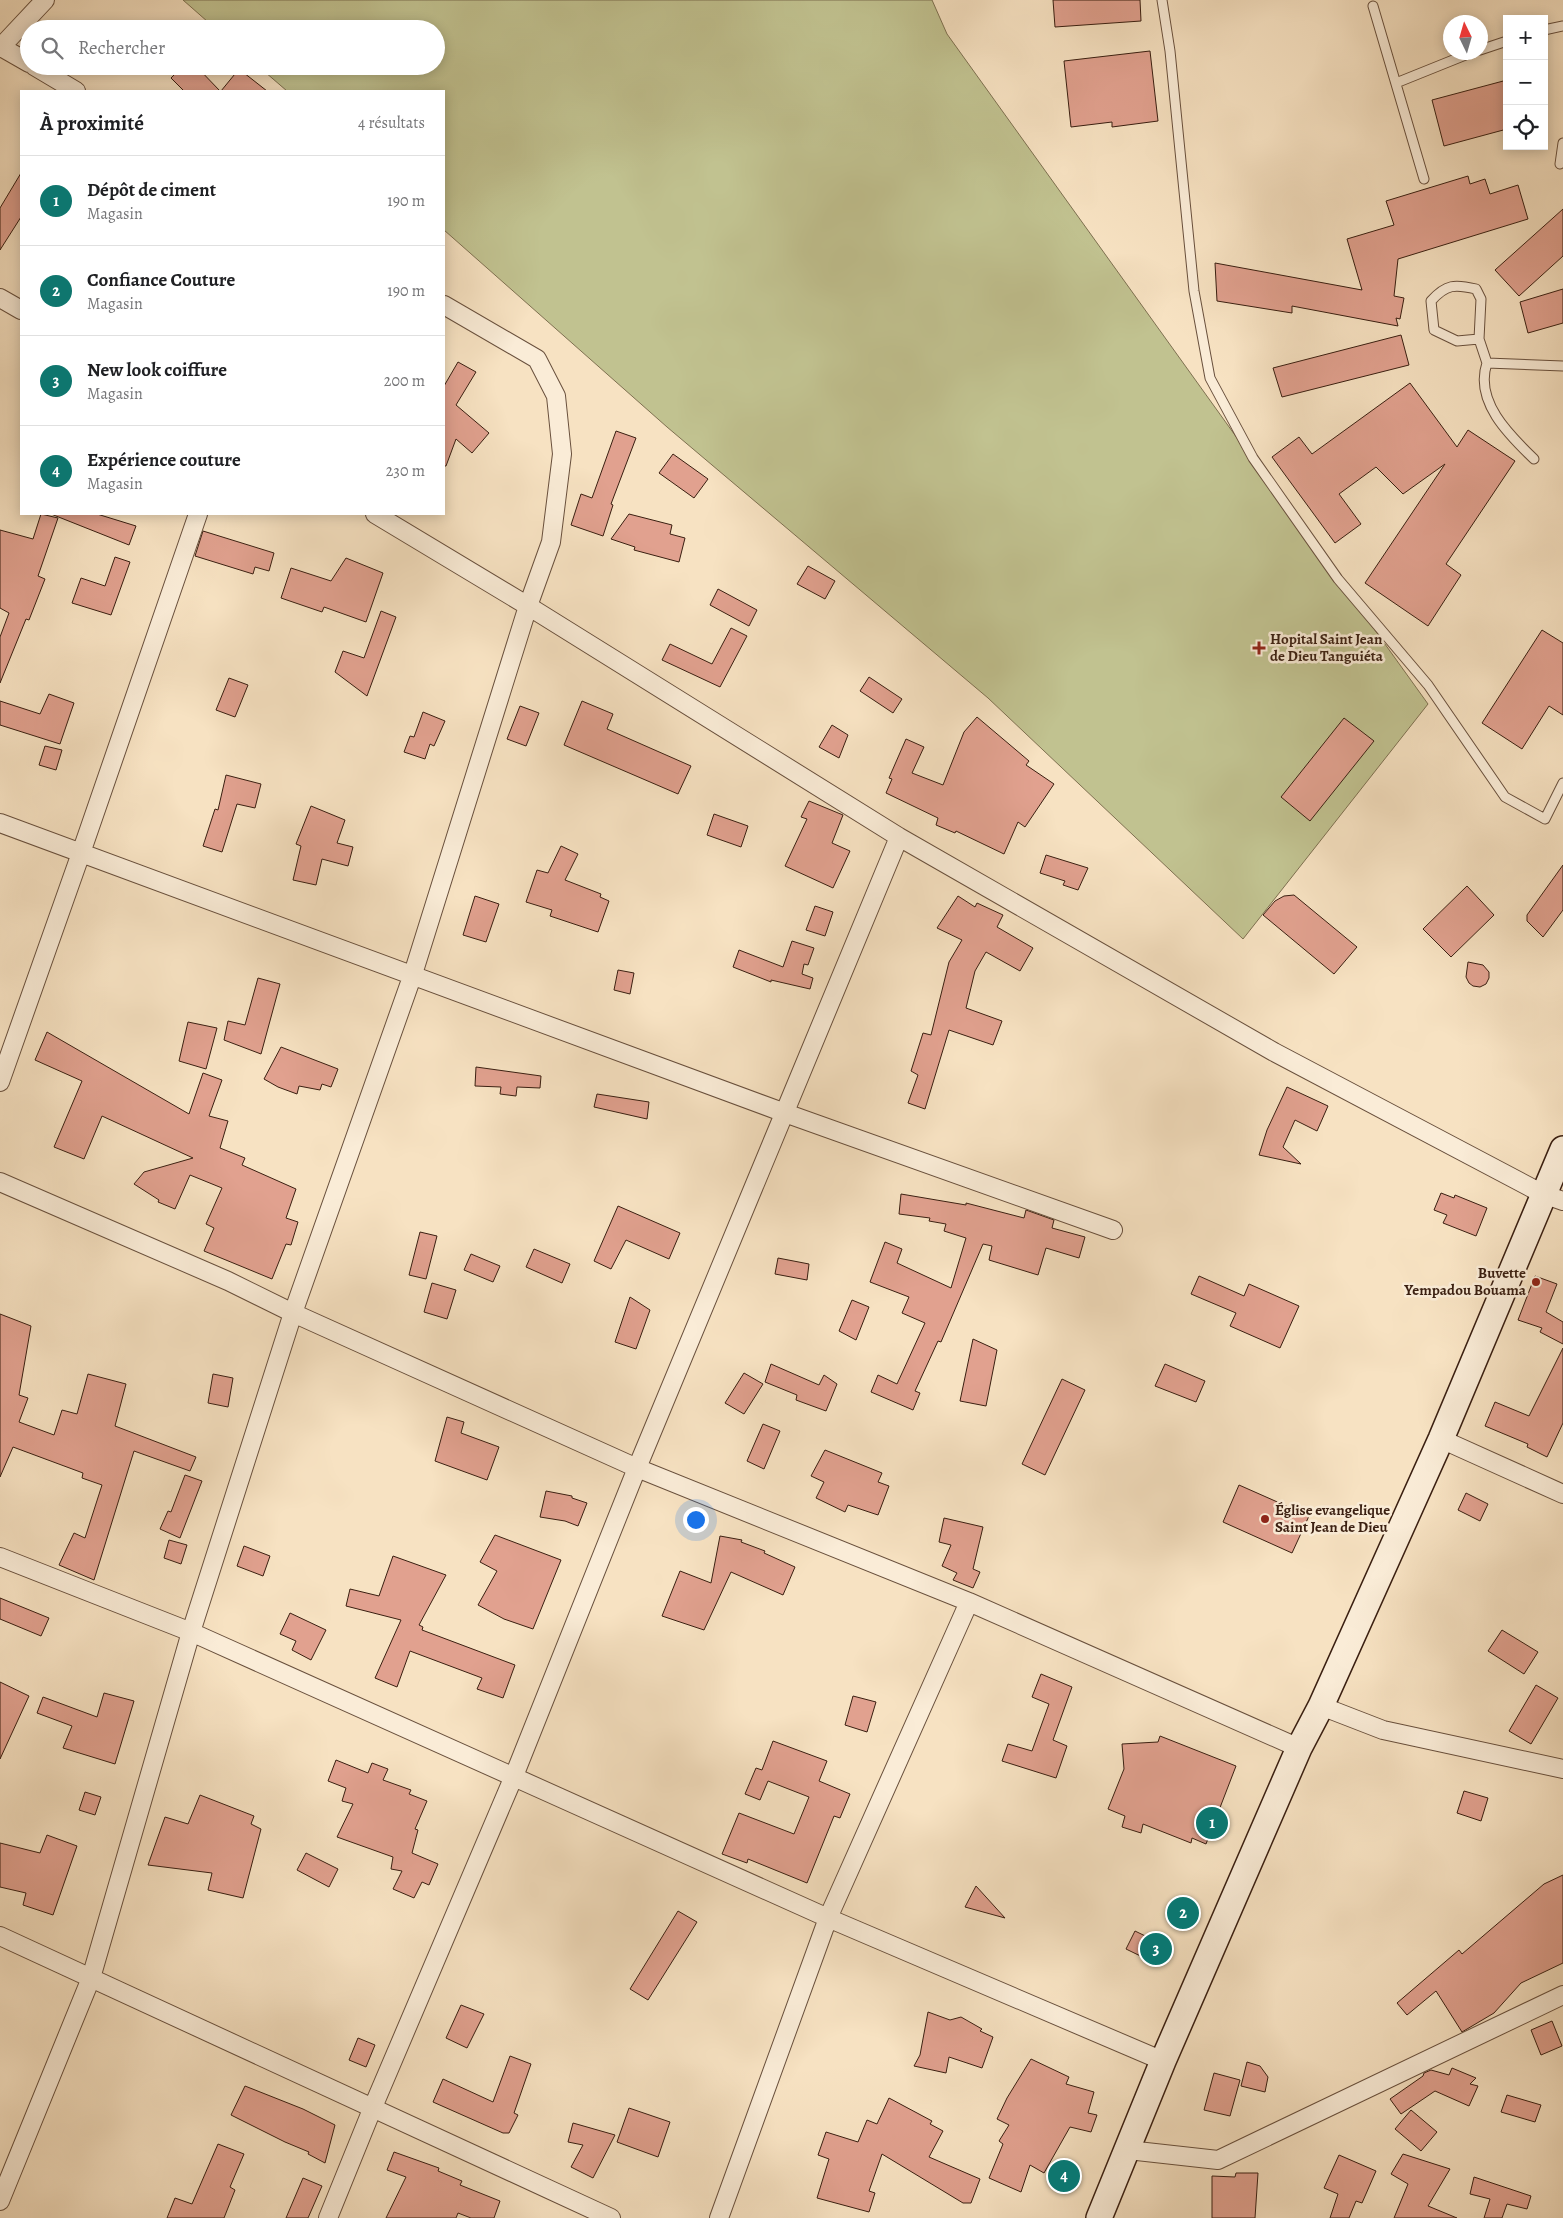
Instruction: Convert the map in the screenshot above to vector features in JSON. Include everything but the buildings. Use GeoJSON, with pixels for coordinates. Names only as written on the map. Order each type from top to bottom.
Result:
{"type":"FeatureCollection","features":[{"type":"Feature","properties":{"kind":"main road"},"geometry":{"type":"LineString","coordinates":[[1100,2218],[1163,2061],[1299,1748],[1321,1706],[1441,1439],[1553,1197],[1563,1149]]}},
{"type":"Feature","properties":{"kind":"street"},"geometry":{"type":"LineString","coordinates":[[26,20],[45,0]]}},
{"type":"Feature","properties":{"kind":"street"},"geometry":{"type":"LineString","coordinates":[[20,27],[0,48],[20,58]]}},
{"type":"Feature","properties":{"kind":"street"},"geometry":{"type":"LineString","coordinates":[[49,75],[74,90]]}},
{"type":"Feature","properties":{"kind":"street"},"geometry":{"type":"LineString","coordinates":[[0,298],[20,309]]}},
{"type":"Feature","properties":{"kind":"street"},"geometry":{"type":"LineString","coordinates":[[0,2201],[91,1978],[191,1632],[294,1313],[413,974],[528,606],[551,542],[562,454],[556,396],[537,359],[445,306]]}},
{"type":"Feature","properties":{"kind":"street"},"geometry":{"type":"LineString","coordinates":[[0,1082],[198,515]]}},
{"type":"Feature","properties":{"kind":"street"},"geometry":{"type":"LineString","coordinates":[[377,515],[528,606],[899,837],[1274,1052],[1553,1197]]}},
{"type":"Feature","properties":{"kind":"street"},"geometry":{"type":"LineString","coordinates":[[0,823],[785,1113],[1113,1230]]}},
{"type":"Feature","properties":{"kind":"street"},"geometry":{"type":"LineString","coordinates":[[328,2218],[373,2107],[514,1776],[637,1468],[899,837]]}},
{"type":"Feature","properties":{"kind":"street"},"geometry":{"type":"LineString","coordinates":[[0,1182],[228,1281],[294,1313],[637,1468],[969,1602],[1299,1748]]}},
{"type":"Feature","properties":{"kind":"street"},"geometry":{"type":"LineString","coordinates":[[1441,1439],[1563,1494]]}},
{"type":"Feature","properties":{"kind":"street"},"geometry":{"type":"LineString","coordinates":[[0,1557],[191,1632],[828,1918],[1163,2061]]}},
{"type":"Feature","properties":{"kind":"street"},"geometry":{"type":"LineString","coordinates":[[719,2218],[828,1918],[969,1602]]}},
{"type":"Feature","properties":{"kind":"street"},"geometry":{"type":"LineString","coordinates":[[1321,1706],[1383,1730],[1563,1768]]}},
{"type":"Feature","properties":{"kind":"street"},"geometry":{"type":"LineString","coordinates":[[0,1936],[611,2218]]}},
{"type":"Feature","properties":{"kind":"street"},"geometry":{"type":"LineString","coordinates":[[1128,2150],[1218,2160],[1563,1995]]}},
{"type":"Feature","properties":{"kind":"lane"},"geometry":{"type":"LineString","coordinates":[[1162,0],[1170,51],[1194,291],[1210,378],[1253,458],[1321,555],[1338,579],[1428,685],[1505,797],[1545,819],[1563,783]]}},
{"type":"Feature","properties":{"kind":"lane"},"geometry":{"type":"LineString","coordinates":[[1373,6],[1424,179]]}},
{"type":"Feature","properties":{"kind":"lane"},"geometry":{"type":"LineString","coordinates":[[1548,29],[1563,26]]}},
{"type":"Feature","properties":{"kind":"lane"},"geometry":{"type":"LineString","coordinates":[[1488,47],[1503,42]]}},
{"type":"Feature","properties":{"kind":"lane"},"geometry":{"type":"LineString","coordinates":[[1396,83],[1452,60]]}},
{"type":"Feature","properties":{"kind":"lane"},"geometry":{"type":"LineString","coordinates":[[1560,164],[1563,143]]}},
{"type":"Feature","properties":{"kind":"lane"},"geometry":{"type":"LineString","coordinates":[[1480,339],[1457,341],[1434,330],[1431,301],[1440,290],[1457,286],[1476,289],[1481,299],[1480,339],[1486,364],[1482,376],[1490,407],[1510,436],[1534,459]]}},
{"type":"Feature","properties":{"kind":"lane"},"geometry":{"type":"LineString","coordinates":[[1486,364],[1563,366]]}},
{"type":"Feature","properties":{"kind":"green space"},"geometry":{"type":"Polygon","coordinates":[[[183,0],[932,0],[947,34],[1428,704],[1243,939],[988,698],[667,427],[445,231],[445,90],[286,90],[268,75],[445,75],[445,20],[206,20],[183,0]]]}},
{"type":"Feature","properties":{"kind":"place","name":"Hopital Saint Jean de Dieu Tanguiéta"},"geometry":{"type":"Point","coordinates":[1259,648]}},
{"type":"Feature","properties":{"kind":"place","name":"Buvette Yempadou Bouama"},"geometry":{"type":"Point","coordinates":[1536,1282]}},
{"type":"Feature","properties":{"kind":"place","name":"Église evangelique Saint Jean de Dieu"},"geometry":{"type":"Point","coordinates":[1265,1519]}},
{"type":"Feature","properties":{"kind":"place","name":"Dépôt de ciment"},"geometry":{"type":"Point","coordinates":[1212,1823]}},
{"type":"Feature","properties":{"kind":"place","name":"Confiance Couture"},"geometry":{"type":"Point","coordinates":[1183,1913]}},
{"type":"Feature","properties":{"kind":"place","name":"New look coiffure"},"geometry":{"type":"Point","coordinates":[1156,1949]}},
{"type":"Feature","properties":{"kind":"place","name":"Expérience couture"},"geometry":{"type":"Point","coordinates":[1064,2176]}}]}
